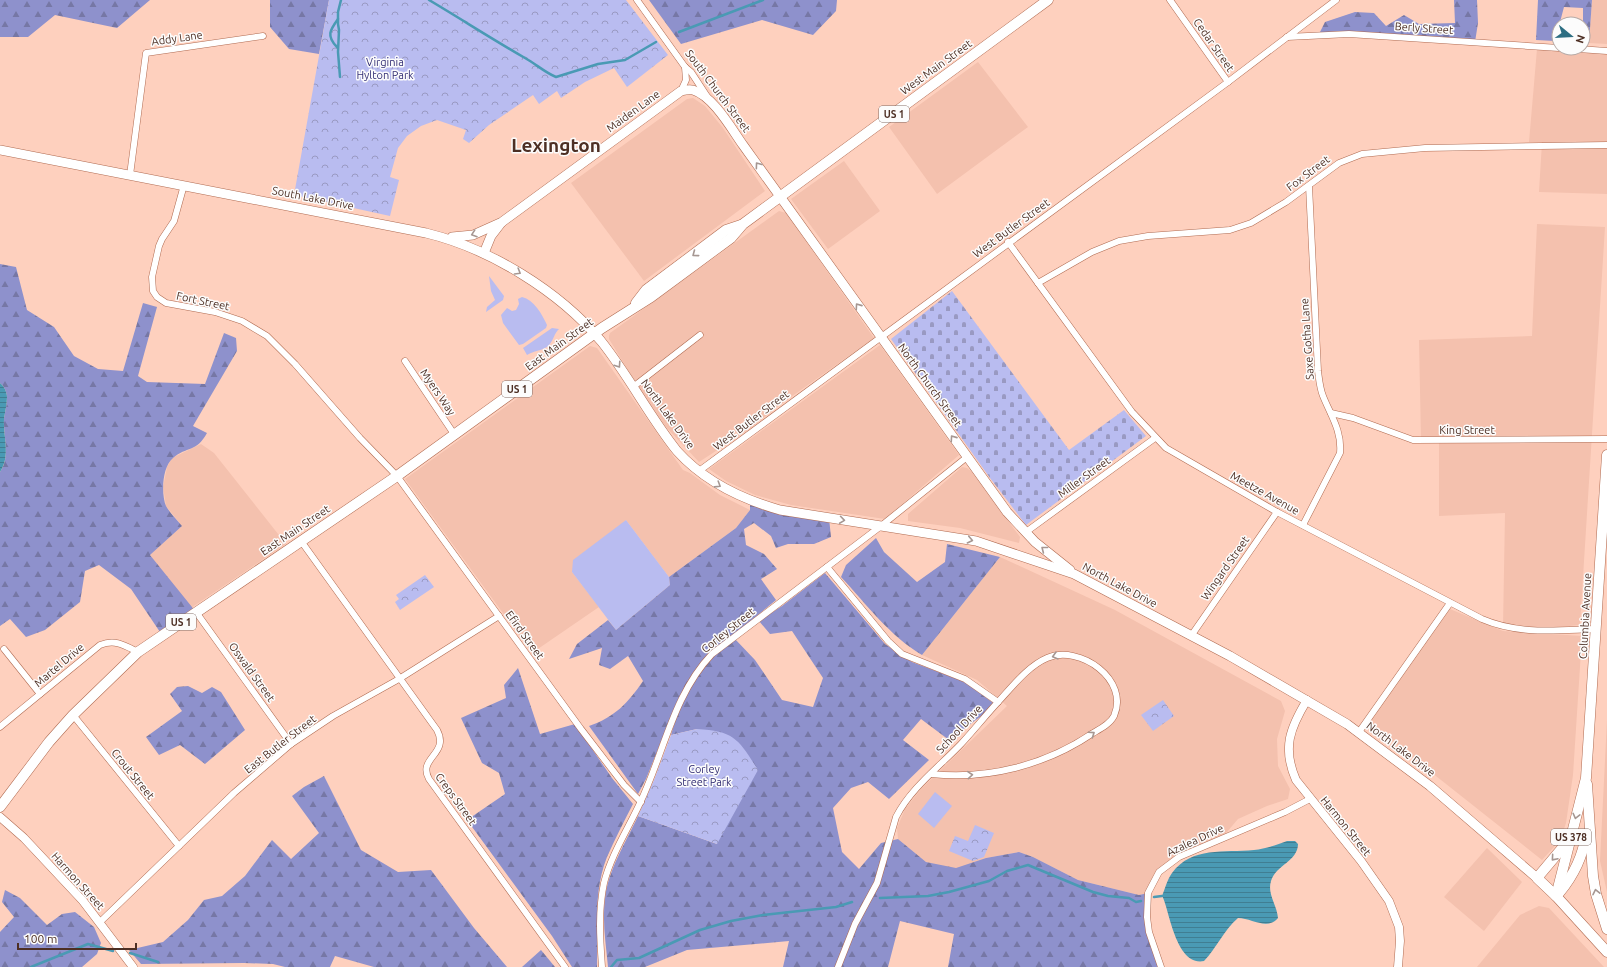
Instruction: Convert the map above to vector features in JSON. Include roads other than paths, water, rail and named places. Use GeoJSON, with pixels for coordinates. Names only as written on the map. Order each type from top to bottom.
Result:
{"type":"FeatureCollection","features":[{"type":"Feature","properties":{"kind":"main road","name":"West Main Street"},"geometry":{"type":"LineString","coordinates":[[781,197],[1048,0]]}},
{"type":"Feature","properties":{"kind":"main road"},"geometry":{"type":"LineString","coordinates":[[681,91],[692,89],[708,98]]}},
{"type":"Feature","properties":{"kind":"main road","name":"Maiden Lane"},"geometry":{"type":"LineString","coordinates":[[444,237],[473,235],[502,222],[681,91]]}},
{"type":"Feature","properties":{"kind":"main road","name":"South Church Street"},"geometry":{"type":"LineString","coordinates":[[708,98],[781,197]]}},
{"type":"Feature","properties":{"kind":"main road","name":"South Lake Drive"},"geometry":{"type":"LineString","coordinates":[[0,150],[444,237],[484,253],[535,283],[559,301],[594,334]]}},
{"type":"Feature","properties":{"kind":"main road","name":"East Main Street"},"geometry":{"type":"LineString","coordinates":[[1,803],[49,742],[73,715],[138,652],[397,476],[633,307],[646,290],[726,230],[743,224],[781,197]]}},
{"type":"Feature","properties":{"kind":"main road","name":"North Church Street"},"geometry":{"type":"LineString","coordinates":[[781,197],[1007,512],[1026,532],[1074,574]]}},
{"type":"Feature","properties":{"kind":"main road","name":"Maiden Lane"},"geometry":{"type":"LineString","coordinates":[[484,253],[491,236],[502,222]]}},
{"type":"Feature","properties":{"kind":"main road","name":"North Lake Drive"},"geometry":{"type":"LineString","coordinates":[[594,334],[633,387],[668,439],[699,471],[730,492],[764,506],[802,515],[976,541],[1074,574],[1307,700],[1359,732],[1430,786],[1537,878],[1556,896],[1607,952]]}},
{"type":"Feature","properties":{"kind":"main road","name":"Columbia Avenue"},"geometry":{"type":"LineString","coordinates":[[1607,455],[1586,778],[1593,876],[1596,894],[1607,929]]}},
{"type":"Feature","properties":{"kind":"main road","name":"Columbia Avenue"},"geometry":{"type":"LineString","coordinates":[[1556,896],[1586,778]]}},
{"type":"Feature","properties":{"kind":"main road","name":"Columbia Avenue"},"geometry":{"type":"LineString","coordinates":[[1556,896],[1568,882],[1580,858],[1585,845],[1589,812]]}},
{"type":"Feature","properties":{"kind":"main road"},"geometry":{"type":"LineString","coordinates":[[1537,878],[1571,837]]}},
{"type":"Feature","properties":{"kind":"street","name":"South Church Street"},"geometry":{"type":"LineString","coordinates":[[637,0],[685,67],[692,72],[708,98]]}},
{"type":"Feature","properties":{"kind":"street","name":"Cedar Street"},"geometry":{"type":"LineString","coordinates":[[1170,0],[1228,82]]}},
{"type":"Feature","properties":{"kind":"street","name":"West Butler Street"},"geometry":{"type":"LineString","coordinates":[[699,471],[881,338],[1008,242],[1228,82],[1336,0]]}},
{"type":"Feature","properties":{"kind":"street","name":"Berly Street"},"geometry":{"type":"LineString","coordinates":[[1287,36],[1349,34],[1551,47]]}},
{"type":"Feature","properties":{"kind":"street","name":"Addy Lane"},"geometry":{"type":"LineString","coordinates":[[130,176],[146,53],[263,36]]}},
{"type":"Feature","properties":{"kind":"street"},"geometry":{"type":"LineString","coordinates":[[1591,50],[1607,51]]}},
{"type":"Feature","properties":{"kind":"street"},"geometry":{"type":"LineString","coordinates":[[681,91],[686,80],[685,67]]}},
{"type":"Feature","properties":{"kind":"street","name":"Fox Street"},"geometry":{"type":"LineString","coordinates":[[1038,283],[1092,252],[1119,241],[1148,236],[1208,232],[1237,228],[1264,216],[1339,163],[1370,152],[1517,146],[1607,145]]}},
{"type":"Feature","properties":{"kind":"street","name":"Fort Street"},"geometry":{"type":"LineString","coordinates":[[184,185],[174,221],[159,246],[152,277],[153,291],[155,295],[166,304],[226,315],[252,326],[267,336],[295,364],[360,438],[397,476]]}},
{"type":"Feature","properties":{"kind":"street","name":"Saxe Gotha Lane"},"geometry":{"type":"LineString","coordinates":[[1302,525],[1340,453],[1339,431],[1322,394],[1318,371],[1308,186]]}},
{"type":"Feature","properties":{"kind":"street","name":"Meetze Avenue"},"geometry":{"type":"LineString","coordinates":[[1008,242],[1132,412],[1155,438],[1178,456],[1277,512],[1482,619],[1508,628],[1537,631],[1596,630]]}},
{"type":"Feature","properties":{"kind":"street"},"geometry":{"type":"LineString","coordinates":[[633,387],[700,335]]}},
{"type":"Feature","properties":{"kind":"street","name":"Myers Way"},"geometry":{"type":"LineString","coordinates":[[405,361],[454,434]]}},
{"type":"Feature","properties":{"kind":"street","name":"King Street"},"geometry":{"type":"LineString","coordinates":[[1331,413],[1353,418],[1413,440],[1607,439]]}},
{"type":"Feature","properties":{"kind":"street","name":"Miller Street"},"geometry":{"type":"LineString","coordinates":[[1026,532],[1155,438]]}},
{"type":"Feature","properties":{"kind":"street","name":"Corley Street"},"geometry":{"type":"LineString","coordinates":[[602,967],[600,917],[604,882],[609,868],[641,802],[685,690],[702,665],[712,654],[881,526],[967,457]]}},
{"type":"Feature","properties":{"kind":"street","name":"Efird Street"},"geometry":{"type":"LineString","coordinates":[[397,476],[619,779],[641,802]]}},
{"type":"Feature","properties":{"kind":"street","name":"Wingard Street"},"geometry":{"type":"LineString","coordinates":[[1191,636],[1277,512]]}},
{"type":"Feature","properties":{"kind":"street","name":"Creps Street"},"geometry":{"type":"LineString","coordinates":[[301,541],[440,735],[440,747],[427,765],[426,770],[429,779],[565,967]]}},
{"type":"Feature","properties":{"kind":"street","name":"School Drive"},"geometry":{"type":"LineString","coordinates":[[827,567],[888,641],[902,654],[965,679],[998,702],[961,744],[905,801],[896,817],[877,883],[855,924],[838,967]]}},
{"type":"Feature","properties":{"kind":"street"},"geometry":{"type":"LineString","coordinates":[[1359,732],[1450,603]]}},
{"type":"Feature","properties":{"kind":"street","name":"Oswald Street"},"geometry":{"type":"LineString","coordinates":[[196,612],[291,744]]}},
{"type":"Feature","properties":{"kind":"street","name":"East Butler Street"},"geometry":{"type":"LineString","coordinates":[[100,922],[234,793],[291,744],[333,716],[399,679],[499,616]]}},
{"type":"Feature","properties":{"kind":"street","name":"Martel Drive"},"geometry":{"type":"LineString","coordinates":[[0,727],[100,645],[108,641],[117,642],[138,652]]}},
{"type":"Feature","properties":{"kind":"street"},"geometry":{"type":"LineString","coordinates":[[4,649],[40,694]]}},
{"type":"Feature","properties":{"kind":"street"},"geometry":{"type":"LineString","coordinates":[[931,774],[959,776],[983,774],[1009,770],[1052,756],[1080,742],[1112,721],[1116,707],[1116,695],[1112,683],[1101,671],[1087,660],[1076,655],[1061,654],[1047,658],[1034,665],[998,702]]}},
{"type":"Feature","properties":{"kind":"street","name":"Harmon Street"},"geometry":{"type":"LineString","coordinates":[[1307,700],[1292,726],[1288,751],[1290,766],[1296,780],[1361,861],[1389,901],[1399,927],[1400,946],[1398,967]]}},
{"type":"Feature","properties":{"kind":"street","name":"Crout Street"},"geometry":{"type":"LineString","coordinates":[[73,715],[178,846]]}},
{"type":"Feature","properties":{"kind":"street","name":"Azalea Drive"},"geometry":{"type":"LineString","coordinates":[[1160,967],[1149,932],[1147,917],[1148,894],[1151,885],[1159,872],[1179,857],[1285,812],[1310,798]]}},
{"type":"Feature","properties":{"kind":"street","name":"Harmon Street"},"geometry":{"type":"LineString","coordinates":[[0,817],[24,838],[100,922],[133,967]]}},
{"type":"Feature","properties":{"kind":"waterway"},"geometry":{"type":"LineString","coordinates":[[340,77],[338,52],[338,12],[341,0]]}},
{"type":"Feature","properties":{"kind":"waterway"},"geometry":{"type":"LineString","coordinates":[[429,0],[556,77],[598,64],[625,60],[656,42]]}},
{"type":"Feature","properties":{"kind":"waterway"},"geometry":{"type":"LineString","coordinates":[[679,32],[763,0]]}},
{"type":"Feature","properties":{"kind":"waterway"},"geometry":{"type":"LineString","coordinates":[[337,47],[331,40],[330,33],[338,19]]}},
{"type":"Feature","properties":{"kind":"waterway"},"geometry":{"type":"LineString","coordinates":[[880,898],[928,896],[949,892],[989,881],[1007,871],[1028,865],[1093,892],[1108,896],[1129,898],[1136,902],[1141,901]]}},
{"type":"Feature","properties":{"kind":"waterway"},"geometry":{"type":"LineString","coordinates":[[1154,897],[1162,896]]}},
{"type":"Feature","properties":{"kind":"waterway"},"geometry":{"type":"LineString","coordinates":[[611,967],[617,960],[639,958],[700,930],[731,921],[763,915],[836,907],[852,902]]}},
{"type":"Feature","properties":{"kind":"waterway"},"geometry":{"type":"LineString","coordinates":[[31,967],[88,944],[113,951]]}},
{"type":"Feature","properties":{"kind":"waterway"},"geometry":{"type":"LineString","coordinates":[[130,953],[158,962]]}},
{"type":"Feature","properties":{"kind":"district","name":"Lexington"},"geometry":{"type":"Point","coordinates":[556,145]}},
{"type":"Feature","properties":{"kind":"park label","name":"Virginia Hylton Park"},"geometry":{"type":"Point","coordinates":[385,68]}},
{"type":"Feature","properties":{"kind":"park label","name":"Corley Street Park"},"geometry":{"type":"Point","coordinates":[704,775]}}]}
